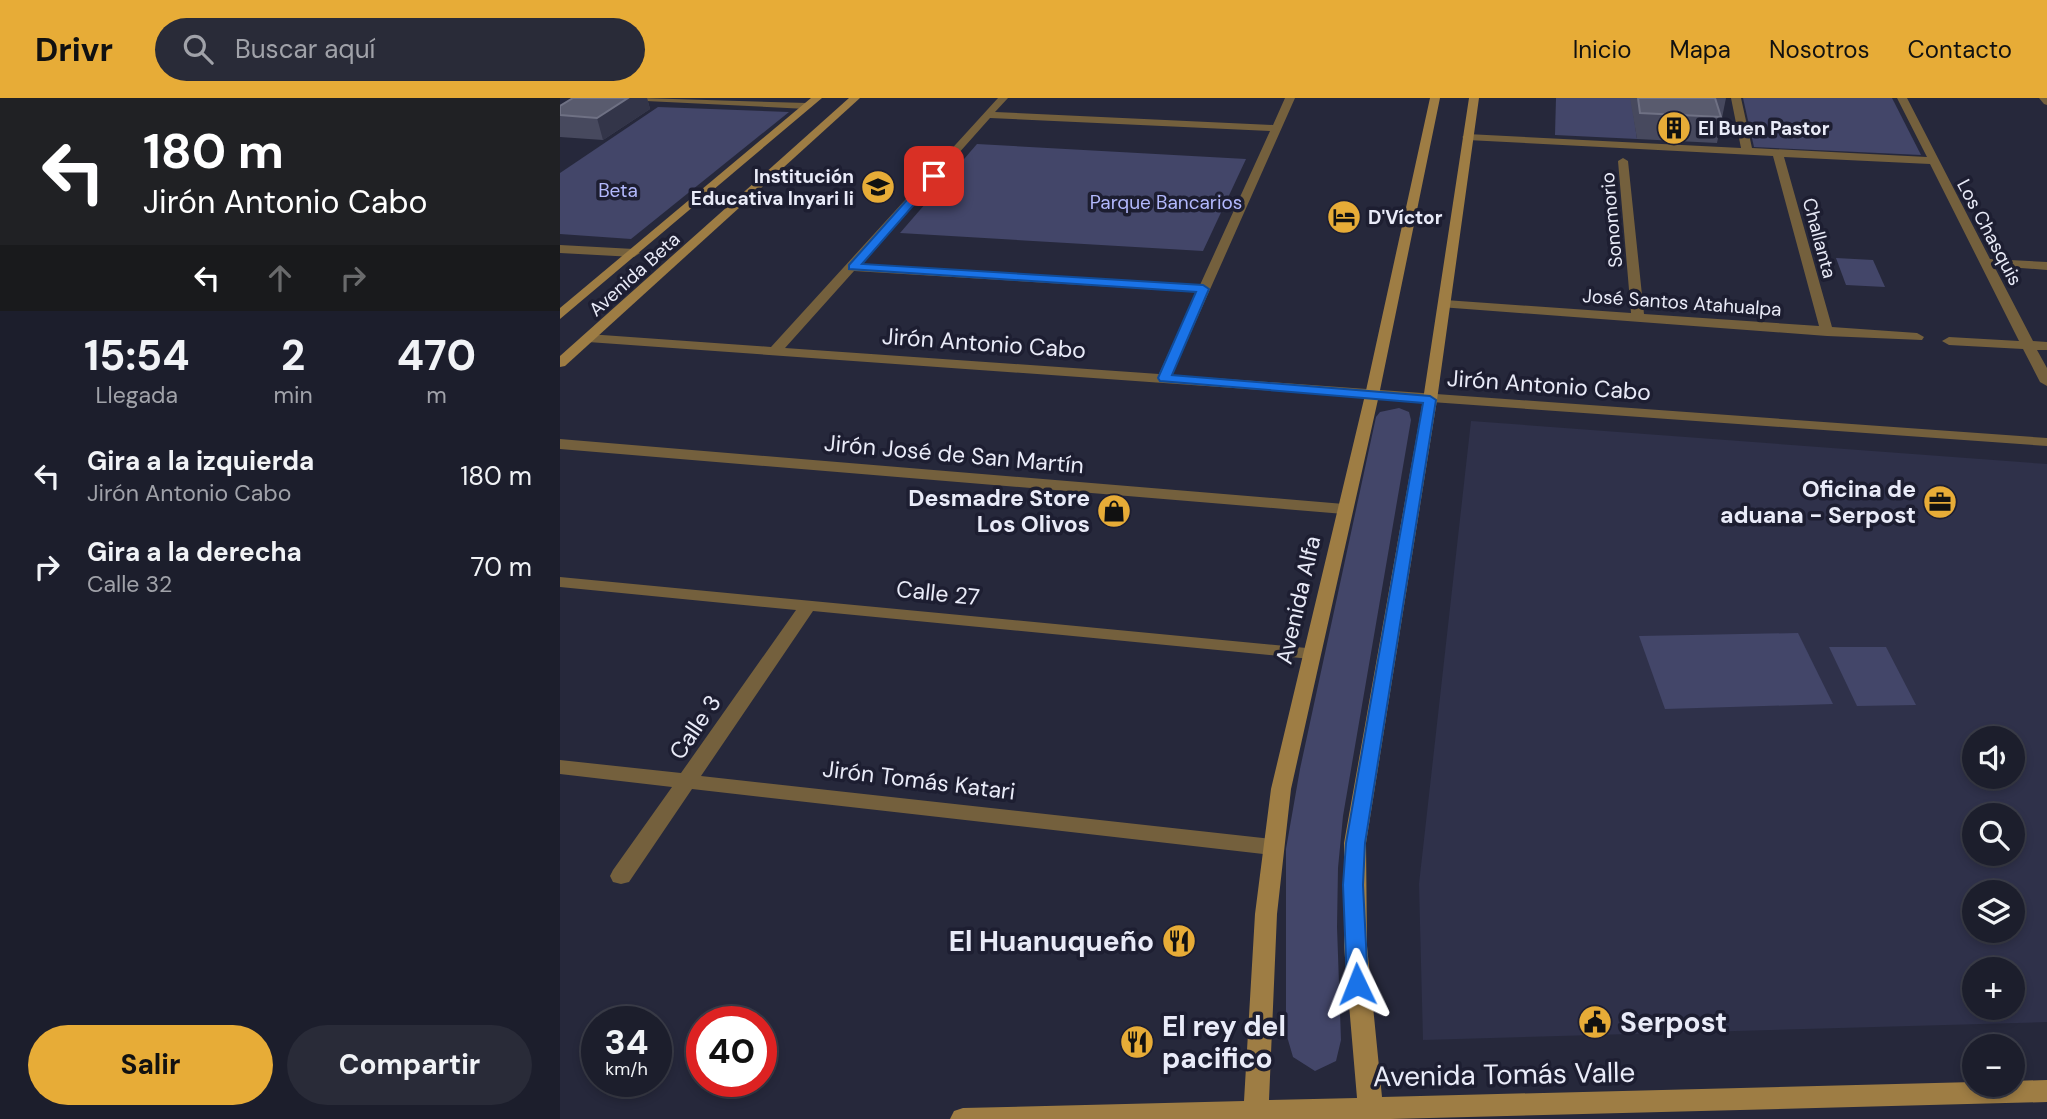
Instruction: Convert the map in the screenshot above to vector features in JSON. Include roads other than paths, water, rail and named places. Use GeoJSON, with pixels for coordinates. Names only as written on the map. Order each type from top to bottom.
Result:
{"type":"FeatureCollection","features":[{"type":"Feature","properties":{"kind":"street"},"geometry":{"type":"LineString","coordinates":[[646,98],[807,106]]}},
{"type":"Feature","properties":{"kind":"street","name":"Avenida Beta"},"geometry":{"type":"LineString","coordinates":[[560,315],[817,98]]}},
{"type":"Feature","properties":{"kind":"street","name":"Avenida Beta"},"geometry":{"type":"LineString","coordinates":[[560,363],[855,98]]}},
{"type":"Feature","properties":{"kind":"street"},"geometry":{"type":"LineString","coordinates":[[775,351],[1003,98]]}},
{"type":"Feature","properties":{"kind":"street"},"geometry":{"type":"LineString","coordinates":[[1164,378],[1290,98]]}},
{"type":"Feature","properties":{"kind":"street","name":"Avenida Alfa"},"geometry":{"type":"LineString","coordinates":[[1256,1114],[1266,914],[1281,789],[1372,395],[1435,98]]}},
{"type":"Feature","properties":{"kind":"street"},"geometry":{"type":"LineString","coordinates":[[1371,1114],[1358,1006],[1353,885],[1355,843],[1430,400],[1474,98]]}},
{"type":"Feature","properties":{"kind":"street"},"geometry":{"type":"LineString","coordinates":[[1736,98],[1747,151]]}},
{"type":"Feature","properties":{"kind":"street","name":"Los Chasquis"},"geometry":{"type":"LineString","coordinates":[[1902,98],[2047,382]]}},
{"type":"Feature","properties":{"kind":"street"},"geometry":{"type":"LineString","coordinates":[[2044,98],[2047,102]]}},
{"type":"Feature","properties":{"kind":"street"},"geometry":{"type":"LineString","coordinates":[[988,115],[1278,128]]}},
{"type":"Feature","properties":{"kind":"street"},"geometry":{"type":"LineString","coordinates":[[1467,137],[1933,162]]}},
{"type":"Feature","properties":{"kind":"street","name":"Challanta"},"geometry":{"type":"LineString","coordinates":[[1778,153],[1828,332]]}},
{"type":"Feature","properties":{"kind":"street","name":"Sonomorio"},"geometry":{"type":"LineString","coordinates":[[1623,161],[1638,318]]}},
{"type":"Feature","properties":{"kind":"street"},"geometry":{"type":"LineString","coordinates":[[735,167],[748,168]]}},
{"type":"Feature","properties":{"kind":"street"},"geometry":{"type":"LineString","coordinates":[[762,169],[776,169]]}},
{"type":"Feature","properties":{"kind":"street"},"geometry":{"type":"LineString","coordinates":[[560,249],[634,253]]}},
{"type":"Feature","properties":{"kind":"street"},"geometry":{"type":"LineString","coordinates":[[1987,262],[2047,266]]}},
{"type":"Feature","properties":{"kind":"street"},"geometry":{"type":"LineString","coordinates":[[853,267],[1203,289]]}},
{"type":"Feature","properties":{"kind":"street","name":"José Santos Atahualpa"},"geometry":{"type":"LineString","coordinates":[[1445,304],[1917,338]]}},
{"type":"Feature","properties":{"kind":"street","name":"Jirón Antonio Cabo"},"geometry":{"type":"LineString","coordinates":[[588,338],[2047,442]]}},
{"type":"Feature","properties":{"kind":"street"},"geometry":{"type":"LineString","coordinates":[[1949,341],[2047,346]]}},
{"type":"Feature","properties":{"kind":"street","name":"Jirón José de San Martín"},"geometry":{"type":"LineString","coordinates":[[560,444],[1344,509]]}},
{"type":"Feature","properties":{"kind":"street","name":"Calle 27"},"geometry":{"type":"LineString","coordinates":[[560,582],[1311,653]]}},
{"type":"Feature","properties":{"kind":"street","name":"Calle 3"},"geometry":{"type":"LineString","coordinates":[[621,876],[808,605]]}},
{"type":"Feature","properties":{"kind":"street","name":"Jirón Tomás Katari"},"geometry":{"type":"LineString","coordinates":[[560,766],[1272,847]]}},
{"type":"Feature","properties":{"kind":"street","name":"Avenida Tomás Valle"},"geometry":{"type":"LineString","coordinates":[[963,1119],[1371,1114],[2047,1091]]}},
{"type":"Feature","properties":{"kind":"place","name":"El Buen Pastor"},"geometry":{"type":"Point","coordinates":[1674,128]}},
{"type":"Feature","properties":{"kind":"place","name":"Institución Educativa Inyari Ii"},"geometry":{"type":"Point","coordinates":[878,187]}},
{"type":"Feature","properties":{"kind":"place","name":"D'Víctor"},"geometry":{"type":"Point","coordinates":[1344,217]}},
{"type":"Feature","properties":{"kind":"place","name":"Oficina de aduana - Serpost"},"geometry":{"type":"Point","coordinates":[1940,502]}},
{"type":"Feature","properties":{"kind":"place","name":"Desmadre Store Los Olivos"},"geometry":{"type":"Point","coordinates":[1114,511]}},
{"type":"Feature","properties":{"kind":"place","name":"El Huanuqueño"},"geometry":{"type":"Point","coordinates":[1179,941]}},
{"type":"Feature","properties":{"kind":"place","name":"Serpost"},"geometry":{"type":"Point","coordinates":[1595,1022]}},
{"type":"Feature","properties":{"kind":"place","name":"El rey del pacifico"},"geometry":{"type":"Point","coordinates":[1137,1042]}},
{"type":"Feature","properties":{"kind":"park label","name":"Beta"},"geometry":{"type":"Point","coordinates":[618,190]}},
{"type":"Feature","properties":{"kind":"park label","name":"Parque Bancarios"},"geometry":{"type":"Point","coordinates":[1166,202]}}]}
